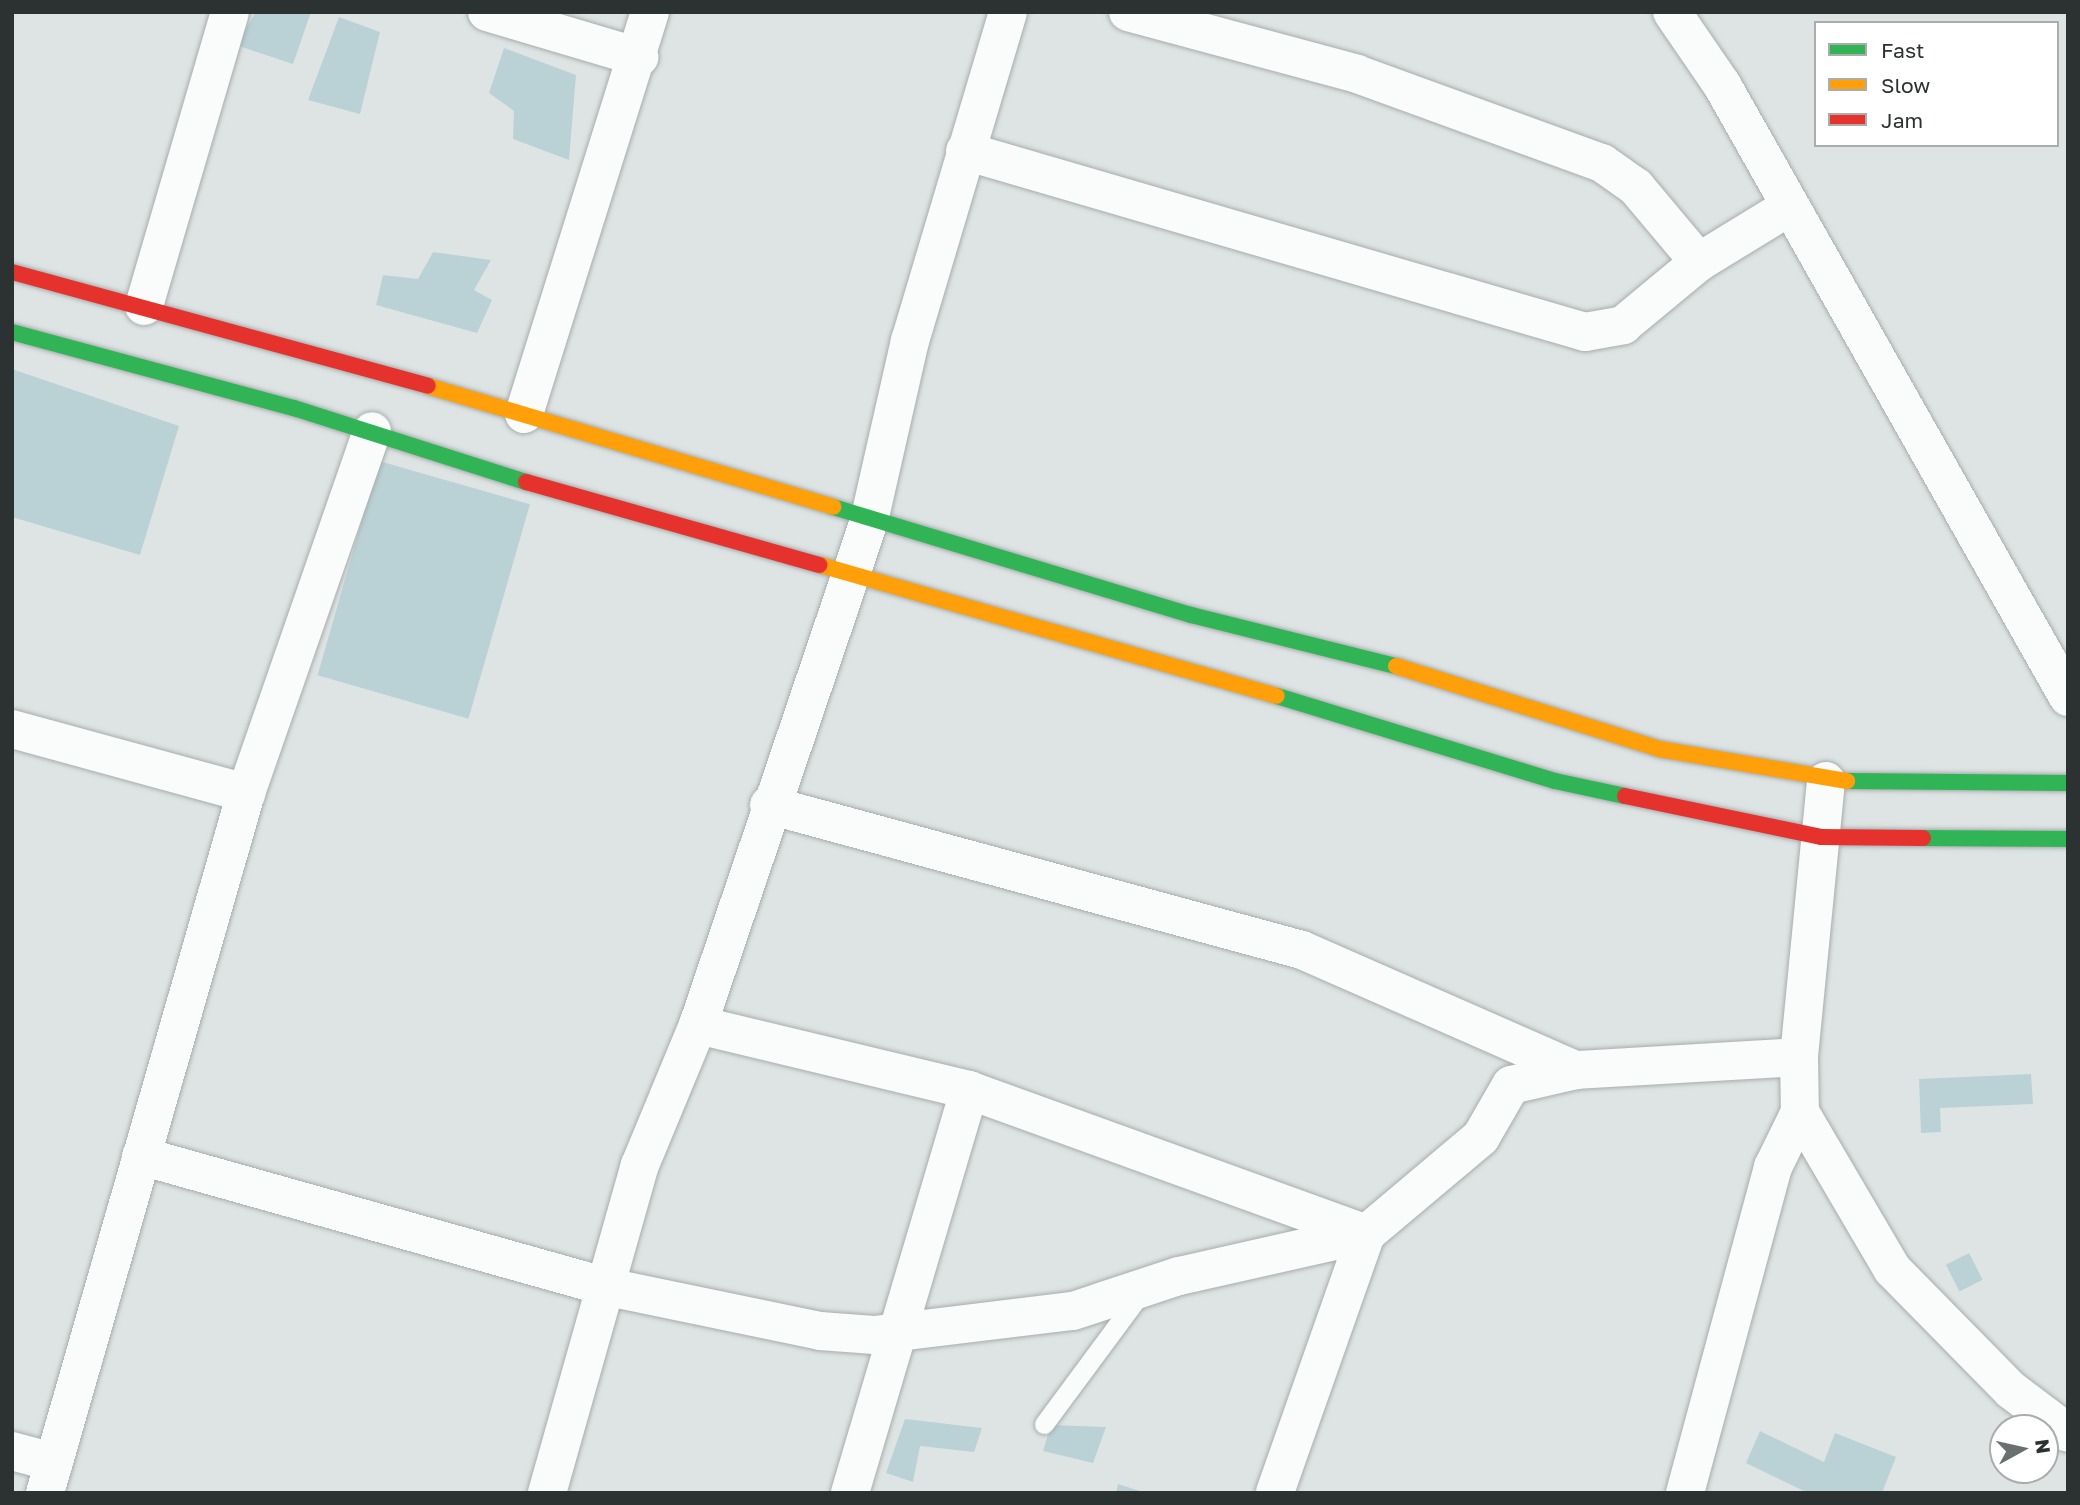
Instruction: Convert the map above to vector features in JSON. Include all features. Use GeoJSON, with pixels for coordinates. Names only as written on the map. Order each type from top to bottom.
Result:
{"type":"FeatureCollection","features":[{"type":"Feature","properties":{"kind":"main road"},"geometry":{"type":"LineString","coordinates":[[12,272],[145,306],[524,414],[869,521],[1191,615],[1428,674],[1659,749],[1826,781],[2068,783]]}},
{"type":"Feature","properties":{"kind":"main road"},"geometry":{"type":"LineString","coordinates":[[12,332],[372,431],[847,574],[1555,781],[1821,837],[2068,839]]}},
{"type":"Feature","properties":{"kind":"street"},"geometry":{"type":"LineString","coordinates":[[145,306],[230,12]]}},
{"type":"Feature","properties":{"kind":"street"},"geometry":{"type":"LineString","coordinates":[[487,12],[639,57]]}},
{"type":"Feature","properties":{"kind":"street"},"geometry":{"type":"LineString","coordinates":[[524,414],[639,57],[650,12]]}},
{"type":"Feature","properties":{"kind":"street"},"geometry":{"type":"LineString","coordinates":[[547,1493],[603,1286],[640,1165],[698,1024],[847,574],[869,521],[910,341],[1007,12]]}},
{"type":"Feature","properties":{"kind":"street"},"geometry":{"type":"LineString","coordinates":[[1128,12],[1357,74],[1602,163],[1636,187],[1699,262]]}},
{"type":"Feature","properties":{"kind":"street"},"geometry":{"type":"LineString","coordinates":[[1672,12],[1722,85],[1787,208],[2068,697]]}},
{"type":"Feature","properties":{"kind":"street"},"geometry":{"type":"LineString","coordinates":[[965,151],[1586,332],[1623,324],[1699,262],[1787,208]]}},
{"type":"Feature","properties":{"kind":"street"},"geometry":{"type":"LineString","coordinates":[[12,1451],[49,1477],[246,793],[372,431]]}},
{"type":"Feature","properties":{"kind":"street"},"geometry":{"type":"LineString","coordinates":[[12,729],[246,793]]}},
{"type":"Feature","properties":{"kind":"street"},"geometry":{"type":"LineString","coordinates":[[1685,1493],[1773,1167],[1800,1112],[1799,1057],[1826,781]]}},
{"type":"Feature","properties":{"kind":"street"},"geometry":{"type":"LineString","coordinates":[[769,805],[1302,950],[1576,1070]]}},
{"type":"Feature","properties":{"kind":"street"},"geometry":{"type":"LineString","coordinates":[[698,1024],[969,1090],[1366,1234]]}},
{"type":"Feature","properties":{"kind":"street"},"geometry":{"type":"LineString","coordinates":[[141,1156],[603,1286],[820,1331],[893,1332],[1073,1311],[1146,1287],[1366,1234],[1481,1137],[1511,1085],[1576,1070],[1799,1057]]}},
{"type":"Feature","properties":{"kind":"street"},"geometry":{"type":"LineString","coordinates":[[850,1493],[893,1332],[969,1090]]}},
{"type":"Feature","properties":{"kind":"street"},"geometry":{"type":"LineString","coordinates":[[1800,1112],[1892,1269],[2011,1390],[2068,1433]]}},
{"type":"Feature","properties":{"kind":"street"},"geometry":{"type":"LineString","coordinates":[[1275,1493],[1366,1234]]}},
{"type":"Feature","properties":{"kind":"lane"},"geometry":{"type":"LineString","coordinates":[[1044,1424],[1146,1287]]}},
{"type":"Feature","properties":{"kind":"building"},"geometry":{"type":"Polygon","coordinates":[[[256,12],[311,12],[293,64],[236,45],[256,12]]]}},
{"type":"Feature","properties":{"kind":"building"},"geometry":{"type":"Polygon","coordinates":[[[339,17],[380,32],[360,114],[308,100],[339,17]]]}},
{"type":"Feature","properties":{"kind":"building"},"geometry":{"type":"Polygon","coordinates":[[[504,48],[576,75],[569,160],[513,139],[514,111],[489,93],[504,48]]]}},
{"type":"Feature","properties":{"kind":"building"},"geometry":{"type":"Polygon","coordinates":[[[433,252],[491,260],[474,290],[492,300],[477,333],[376,305],[383,275],[418,279],[433,252]]]}},
{"type":"Feature","properties":{"kind":"building"},"geometry":{"type":"Polygon","coordinates":[[[12,369],[179,426],[140,555],[12,517],[12,369]]]}},
{"type":"Feature","properties":{"kind":"building"},"geometry":{"type":"Polygon","coordinates":[[[379,461],[530,504],[468,719],[318,675],[379,461]]]}},
{"type":"Feature","properties":{"kind":"building"},"geometry":{"type":"Polygon","coordinates":[[[2031,1074],[2033,1104],[1940,1108],[1941,1132],[1921,1133],[1919,1079],[2031,1074]]]}},
{"type":"Feature","properties":{"kind":"building"},"geometry":{"type":"Polygon","coordinates":[[[1969,1253],[1983,1280],[1959,1292],[1946,1265],[1969,1253]]]}},
{"type":"Feature","properties":{"kind":"building"},"geometry":{"type":"Polygon","coordinates":[[[905,1419],[982,1428],[974,1452],[920,1446],[913,1482],[886,1473],[905,1419]]]}},
{"type":"Feature","properties":{"kind":"building"},"geometry":{"type":"Polygon","coordinates":[[[1051,1425],[1106,1427],[1093,1463],[1043,1451],[1051,1425]]]}},
{"type":"Feature","properties":{"kind":"building"},"geometry":{"type":"Polygon","coordinates":[[[1760,1431],[1824,1462],[1835,1433],[1896,1457],[1882,1493],[1808,1493],[1746,1463],[1760,1431]]]}},
{"type":"Feature","properties":{"kind":"building"},"geometry":{"type":"Polygon","coordinates":[[[1118,1484],[1143,1492],[1143,1493],[1116,1493],[1118,1484]]]}},
{"type":"Feature","properties":{"kind":"traffic: fast"},"geometry":{"type":"LineString","coordinates":[[12,332],[294,408],[526,482]]}},
{"type":"Feature","properties":{"kind":"traffic: fast"},"geometry":{"type":"LineString","coordinates":[[833,507],[1191,615],[1396,666]]}},
{"type":"Feature","properties":{"kind":"traffic: fast"},"geometry":{"type":"LineString","coordinates":[[1277,696],[1555,781],[1625,796]]}},
{"type":"Feature","properties":{"kind":"traffic: fast"},"geometry":{"type":"LineString","coordinates":[[1847,781],[2068,783]]}},
{"type":"Feature","properties":{"kind":"traffic: fast"},"geometry":{"type":"LineString","coordinates":[[1923,838],[2068,839]]}},
{"type":"Feature","properties":{"kind":"traffic: slow"},"geometry":{"type":"LineString","coordinates":[[428,386],[833,507]]}},
{"type":"Feature","properties":{"kind":"traffic: slow"},"geometry":{"type":"LineString","coordinates":[[820,565],[1277,696]]}},
{"type":"Feature","properties":{"kind":"traffic: slow"},"geometry":{"type":"LineString","coordinates":[[1396,666],[1659,749],[1847,781]]}},
{"type":"Feature","properties":{"kind":"traffic: jam"},"geometry":{"type":"LineString","coordinates":[[12,272],[428,386]]}},
{"type":"Feature","properties":{"kind":"traffic: jam"},"geometry":{"type":"LineString","coordinates":[[526,482],[820,565]]}},
{"type":"Feature","properties":{"kind":"traffic: jam"},"geometry":{"type":"LineString","coordinates":[[1625,796],[1821,837],[1923,838]]}}]}
